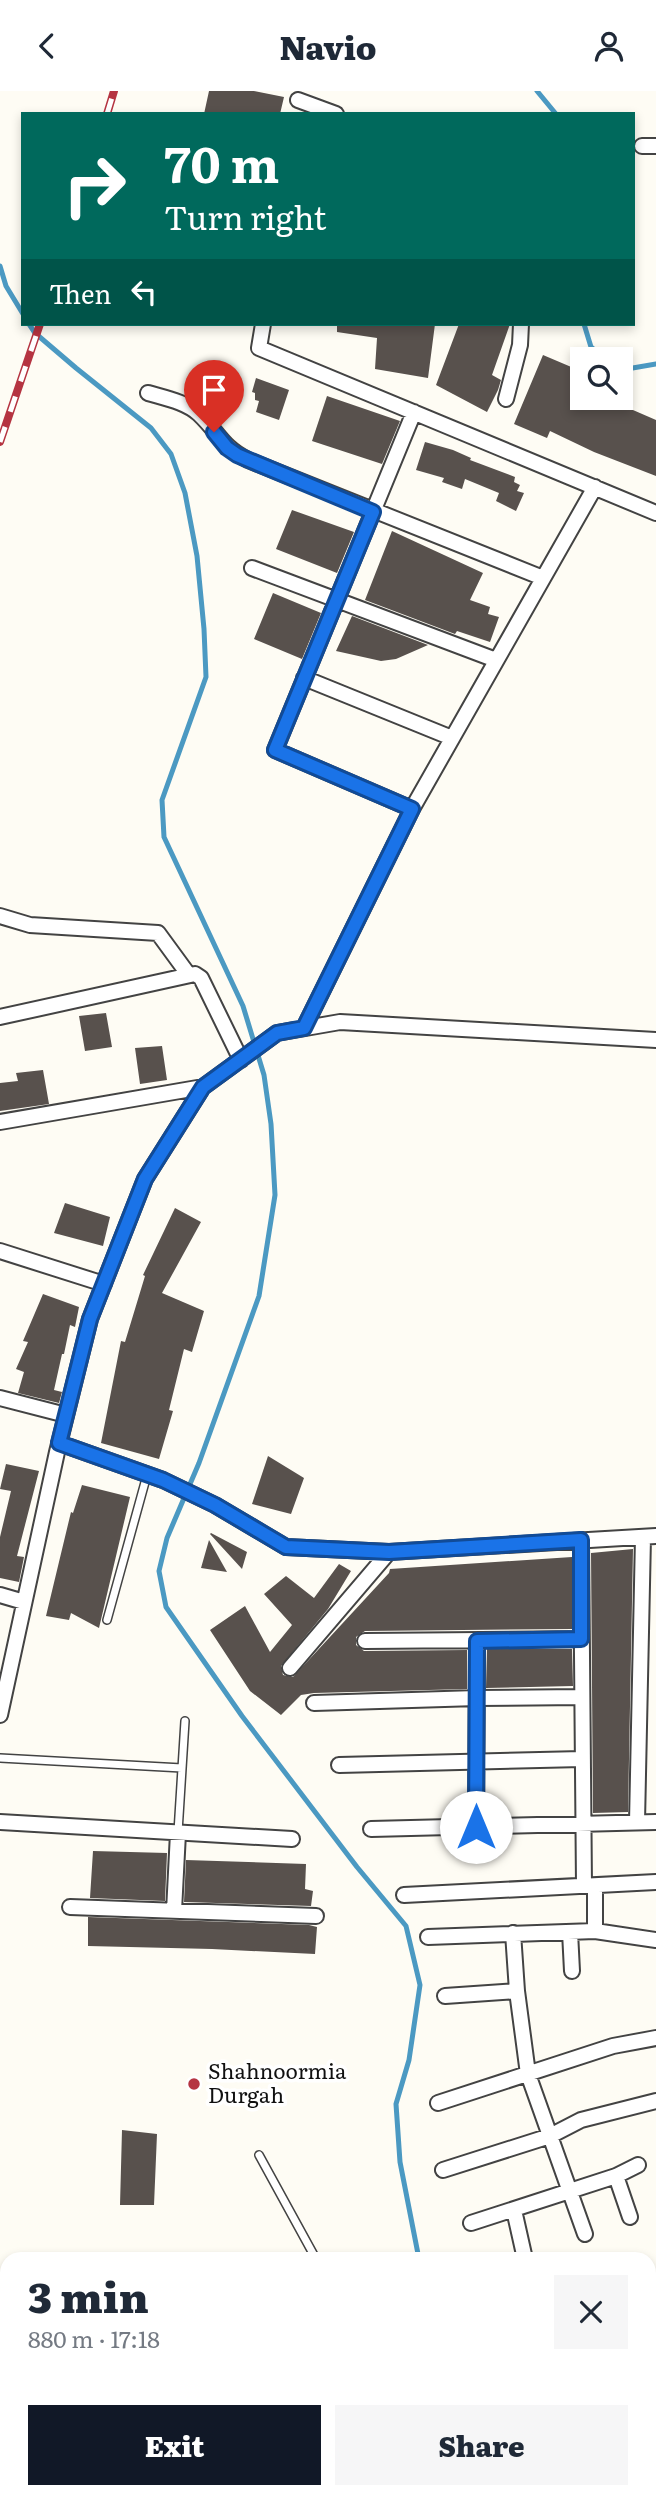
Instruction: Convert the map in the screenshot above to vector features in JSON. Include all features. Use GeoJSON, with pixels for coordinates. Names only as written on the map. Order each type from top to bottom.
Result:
{"type":"FeatureCollection","features":[{"type":"Feature","properties":{"kind":"street"},"geometry":{"type":"LineString","coordinates":[[298,102],[330,112]]}},
{"type":"Feature","properties":{"kind":"street"},"geometry":{"type":"LineString","coordinates":[[262,326],[259,348],[656,513]]}},
{"type":"Feature","properties":{"kind":"street"},"geometry":{"type":"LineString","coordinates":[[506,399],[520,345],[521,326]]}},
{"type":"Feature","properties":{"kind":"street"},"geometry":{"type":"LineString","coordinates":[[148,393],[187,406],[198,413],[227,448],[237,455],[373,512],[543,578]]}},
{"type":"Feature","properties":{"kind":"street"},"geometry":{"type":"LineString","coordinates":[[412,809],[275,750],[414,412]]}},
{"type":"Feature","properties":{"kind":"street"},"geometry":{"type":"LineString","coordinates":[[304,1028],[412,809],[595,487]]}},
{"type":"Feature","properties":{"kind":"street"},"geometry":{"type":"LineString","coordinates":[[252,568],[496,660]]}},
{"type":"Feature","properties":{"kind":"street"},"geometry":{"type":"LineString","coordinates":[[304,678],[452,738]]}},
{"type":"Feature","properties":{"kind":"street"},"geometry":{"type":"LineString","coordinates":[[0,916],[30,925],[158,933],[188,974]]}},
{"type":"Feature","properties":{"kind":"street"},"geometry":{"type":"LineString","coordinates":[[0,1017],[195,974],[201,978],[244,1058]]}},
{"type":"Feature","properties":{"kind":"street"},"geometry":{"type":"LineString","coordinates":[[0,1714],[59,1443],[90,1319],[145,1179],[203,1087],[277,1033],[340,1022],[656,1040]]}},
{"type":"Feature","properties":{"kind":"street"},"geometry":{"type":"LineString","coordinates":[[0,1122],[203,1087]]}},
{"type":"Feature","properties":{"kind":"street"},"geometry":{"type":"LineString","coordinates":[[0,1251],[104,1284]]}},
{"type":"Feature","properties":{"kind":"street"},"geometry":{"type":"LineString","coordinates":[[0,1398],[66,1415]]}},
{"type":"Feature","properties":{"kind":"street"},"geometry":{"type":"LineString","coordinates":[[59,1443],[163,1480],[215,1505],[286,1547],[389,1552],[650,1536],[637,1822]]}},
{"type":"Feature","properties":{"kind":"street"},"geometry":{"type":"LineString","coordinates":[[581,1540],[582,1825],[595,1931]]}},
{"type":"Feature","properties":{"kind":"street"},"geometry":{"type":"LineString","coordinates":[[290,1668],[389,1552]]}},
{"type":"Feature","properties":{"kind":"street"},"geometry":{"type":"LineString","coordinates":[[0,1595],[24,1602]]}},
{"type":"Feature","properties":{"kind":"street"},"geometry":{"type":"LineString","coordinates":[[365,1641],[581,1639]]}},
{"type":"Feature","properties":{"kind":"street"},"geometry":{"type":"LineString","coordinates":[[476,1827],[477,1641]]}},
{"type":"Feature","properties":{"kind":"street"},"geometry":{"type":"LineString","coordinates":[[314,1703],[477,1697],[582,1697]]}},
{"type":"Feature","properties":{"kind":"street"},"geometry":{"type":"LineString","coordinates":[[339,1765],[582,1759]]}},
{"type":"Feature","properties":{"kind":"street"},"geometry":{"type":"LineString","coordinates":[[0,1822],[292,1839]]}},
{"type":"Feature","properties":{"kind":"street"},"geometry":{"type":"LineString","coordinates":[[371,1829],[656,1822]]}},
{"type":"Feature","properties":{"kind":"street"},"geometry":{"type":"LineString","coordinates":[[174,1911],[178,1833]]}},
{"type":"Feature","properties":{"kind":"street"},"geometry":{"type":"LineString","coordinates":[[404,1895],[656,1882]]}},
{"type":"Feature","properties":{"kind":"street"},"geometry":{"type":"LineString","coordinates":[[70,1907],[316,1916]]}},
{"type":"Feature","properties":{"kind":"street"},"geometry":{"type":"LineString","coordinates":[[428,1937],[595,1931],[656,1940]]}},
{"type":"Feature","properties":{"kind":"street"},"geometry":{"type":"LineString","coordinates":[[570,1932],[572,1972]]}},
{"type":"Feature","properties":{"kind":"street"},"geometry":{"type":"LineString","coordinates":[[513,1933],[517,1991],[528,2074],[585,2234]]}},
{"type":"Feature","properties":{"kind":"street"},"geometry":{"type":"LineString","coordinates":[[445,1996],[517,1991]]}},
{"type":"Feature","properties":{"kind":"street"},"geometry":{"type":"LineString","coordinates":[[438,2103],[614,2046],[656,2038]]}},
{"type":"Feature","properties":{"kind":"street"},"geometry":{"type":"LineString","coordinates":[[443,2170],[550,2136],[581,2120],[656,2101]]}},
{"type":"Feature","properties":{"kind":"street"},"geometry":{"type":"LineString","coordinates":[[471,2223],[616,2176],[638,2165]]}},
{"type":"Feature","properties":{"kind":"street"},"geometry":{"type":"LineString","coordinates":[[616,2176],[630,2217]]}},
{"type":"Feature","properties":{"kind":"street"},"geometry":{"type":"LineString","coordinates":[[514,2210],[523,2252]]}},
{"type":"Feature","properties":{"kind":"lane"},"geometry":{"type":"LineString","coordinates":[[107,1620],[147,1474]]}},
{"type":"Feature","properties":{"kind":"lane"},"geometry":{"type":"LineString","coordinates":[[178,1833],[185,1721]]}},
{"type":"Feature","properties":{"kind":"lane"},"geometry":{"type":"LineString","coordinates":[[0,1758],[182,1768]]}},
{"type":"Feature","properties":{"kind":"lane"},"geometry":{"type":"LineString","coordinates":[[260,2155],[312,2252]]}},
{"type":"Feature","properties":{"kind":"building"},"geometry":{"type":"Polygon","coordinates":[[[209,91],[254,91],[284,97],[280,112],[204,112],[209,91]]]}},
{"type":"Feature","properties":{"kind":"building"},"geometry":{"type":"Polygon","coordinates":[[[337,326],[435,326],[428,378],[375,369],[377,338],[337,332],[337,326]]]}},
{"type":"Feature","properties":{"kind":"building"},"geometry":{"type":"Polygon","coordinates":[[[458,326],[509,326],[492,375],[501,380],[487,412],[436,385],[458,326]]]}},
{"type":"Feature","properties":{"kind":"building"},"geometry":{"type":"Polygon","coordinates":[[[543,355],[570,366],[570,410],[633,410],[656,420],[656,476],[594,452],[550,431],[547,438],[514,424],[543,355]]]}},
{"type":"Feature","properties":{"kind":"building"},"geometry":{"type":"Polygon","coordinates":[[[256,378],[289,390],[279,420],[256,412],[259,401],[255,400],[255,393],[252,392],[256,378]]]}},
{"type":"Feature","properties":{"kind":"building"},"geometry":{"type":"Polygon","coordinates":[[[327,396],[400,421],[382,464],[312,441],[327,396]]]}},
{"type":"Feature","properties":{"kind":"building"},"geometry":{"type":"Polygon","coordinates":[[[425,442],[453,450],[471,458],[470,460],[515,477],[514,482],[520,485],[517,491],[524,493],[516,511],[496,501],[499,493],[465,479],[462,489],[442,482],[444,478],[416,470],[425,442]]]}},
{"type":"Feature","properties":{"kind":"building"},"geometry":{"type":"Polygon","coordinates":[[[292,510],[354,532],[337,573],[276,549],[292,510]]]}},
{"type":"Feature","properties":{"kind":"building"},"geometry":{"type":"Polygon","coordinates":[[[392,531],[483,573],[470,600],[490,607],[488,614],[499,617],[490,642],[457,631],[455,634],[365,600],[392,531]]]}},
{"type":"Feature","properties":{"kind":"building"},"geometry":{"type":"Polygon","coordinates":[[[273,593],[321,613],[302,659],[254,639],[273,593]]]}},
{"type":"Feature","properties":{"kind":"building"},"geometry":{"type":"Polygon","coordinates":[[[352,616],[428,645],[396,659],[381,661],[336,651],[352,616]]]}},
{"type":"Feature","properties":{"kind":"building"},"geometry":{"type":"Polygon","coordinates":[[[106,1013],[112,1047],[85,1051],[79,1016],[106,1013]]]}},
{"type":"Feature","properties":{"kind":"building"},"geometry":{"type":"Polygon","coordinates":[[[162,1046],[167,1080],[140,1084],[135,1048],[162,1046]]]}},
{"type":"Feature","properties":{"kind":"building"},"geometry":{"type":"Polygon","coordinates":[[[43,1070],[49,1104],[0,1111],[0,1083],[18,1081],[16,1073],[43,1070]]]}},
{"type":"Feature","properties":{"kind":"building"},"geometry":{"type":"Polygon","coordinates":[[[65,1203],[110,1217],[103,1246],[54,1233],[65,1203]]]}},
{"type":"Feature","properties":{"kind":"building"},"geometry":{"type":"Polygon","coordinates":[[[175,1208],[201,1222],[162,1293],[204,1311],[192,1352],[184,1349],[169,1410],[173,1411],[159,1459],[101,1443],[121,1341],[125,1342],[145,1276],[143,1275],[175,1208]]]}},
{"type":"Feature","properties":{"kind":"building"},"geometry":{"type":"Polygon","coordinates":[[[43,1294],[79,1307],[75,1327],[70,1325],[54,1390],[62,1392],[59,1403],[18,1393],[24,1372],[16,1369],[28,1342],[23,1341],[43,1294]]]}},
{"type":"Feature","properties":{"kind":"building"},"geometry":{"type":"Polygon","coordinates":[[[268,1456],[304,1478],[291,1514],[252,1504],[268,1456]]]}},
{"type":"Feature","properties":{"kind":"building"},"geometry":{"type":"Polygon","coordinates":[[[6,1464],[39,1471],[17,1556],[24,1557],[19,1582],[0,1578],[0,1537],[11,1491],[0,1489],[6,1464]]]}},
{"type":"Feature","properties":{"kind":"building"},"geometry":{"type":"Polygon","coordinates":[[[82,1485],[130,1497],[99,1628],[71,1613],[69,1620],[46,1616],[71,1512],[73,1513],[82,1485]]]}},
{"type":"Feature","properties":{"kind":"building"},"geometry":{"type":"Polygon","coordinates":[[[210,1534],[247,1552],[242,1569],[210,1534]]]}},
{"type":"Feature","properties":{"kind":"building"},"geometry":{"type":"Polygon","coordinates":[[[209,1540],[227,1572],[201,1568],[209,1540]]]}},
{"type":"Feature","properties":{"kind":"building"},"geometry":{"type":"Polygon","coordinates":[[[633,1549],[628,1812],[593,1813],[591,1553],[633,1549]]]}},
{"type":"Feature","properties":{"kind":"building"},"geometry":{"type":"Polygon","coordinates":[[[572,1557],[572,1629],[365,1631],[356,1637],[356,1645],[364,1651],[467,1650],[467,1689],[314,1693],[301,1695],[281,1715],[250,1691],[210,1630],[245,1606],[270,1652],[292,1625],[264,1594],[286,1576],[314,1598],[339,1564],[351,1571],[328,1609],[281,1666],[283,1675],[293,1677],[390,1569],[572,1557]]]}},
{"type":"Feature","properties":{"kind":"building"},"geometry":{"type":"Polygon","coordinates":[[[487,1649],[572,1649],[573,1686],[486,1688],[487,1649]]]}},
{"type":"Feature","properties":{"kind":"building"},"geometry":{"type":"Polygon","coordinates":[[[93,1851],[167,1853],[165,1901],[90,1898],[93,1851]]]}},
{"type":"Feature","properties":{"kind":"building"},"geometry":{"type":"Polygon","coordinates":[[[186,1860],[306,1864],[305,1889],[313,1891],[311,1906],[184,1902],[186,1860]]]}},
{"type":"Feature","properties":{"kind":"building"},"geometry":{"type":"Polygon","coordinates":[[[88,1917],[309,1925],[317,1927],[315,1954],[88,1946],[88,1917]]]}},
{"type":"Feature","properties":{"kind":"building"},"geometry":{"type":"Polygon","coordinates":[[[122,2130],[157,2134],[154,2205],[120,2205],[122,2130]]]}},
{"type":"Feature","properties":{"kind":"waterway"},"geometry":{"type":"LineString","coordinates":[[537,91],[554,112]]}},
{"type":"Feature","properties":{"kind":"waterway"},"geometry":{"type":"LineString","coordinates":[[0,266],[6,286],[21,311]]}},
{"type":"Feature","properties":{"kind":"waterway"},"geometry":{"type":"LineString","coordinates":[[30,326],[76,368],[151,428],[171,454],[185,493],[197,556],[206,677],[162,800],[164,837],[243,1006],[264,1075],[271,1124],[275,1195],[259,1296],[199,1463],[167,1538],[159,1571],[166,1607],[242,1716],[357,1867],[406,1926],[420,1985],[409,2060],[396,2104],[400,2162],[418,2252]]}},
{"type":"Feature","properties":{"kind":"waterway"},"geometry":{"type":"LineString","coordinates":[[585,326],[591,347]]}},
{"type":"Feature","properties":{"kind":"waterway"},"geometry":{"type":"LineString","coordinates":[[633,368],[656,364]]}},
{"type":"Feature","properties":{"kind":"railway"},"geometry":{"type":"LineString","coordinates":[[108,112],[114,91]]}},
{"type":"Feature","properties":{"kind":"railway"},"geometry":{"type":"LineString","coordinates":[[0,442],[39,326]]}},
{"type":"Feature","properties":{"kind":"place","name":"Shahnoormia Durgah"},"geometry":{"type":"Point","coordinates":[194,2084]}},
{"type":"Feature","properties":{"kind":"route"},"geometry":{"type":"LineString","coordinates":[[214,432],[227,448],[237,455],[373,512],[275,750],[412,809],[304,1028],[277,1033],[203,1087],[145,1179],[90,1319],[59,1443],[163,1480],[215,1505],[286,1547],[389,1552],[581,1540],[581,1639],[477,1641],[476,1827]]}}]}
